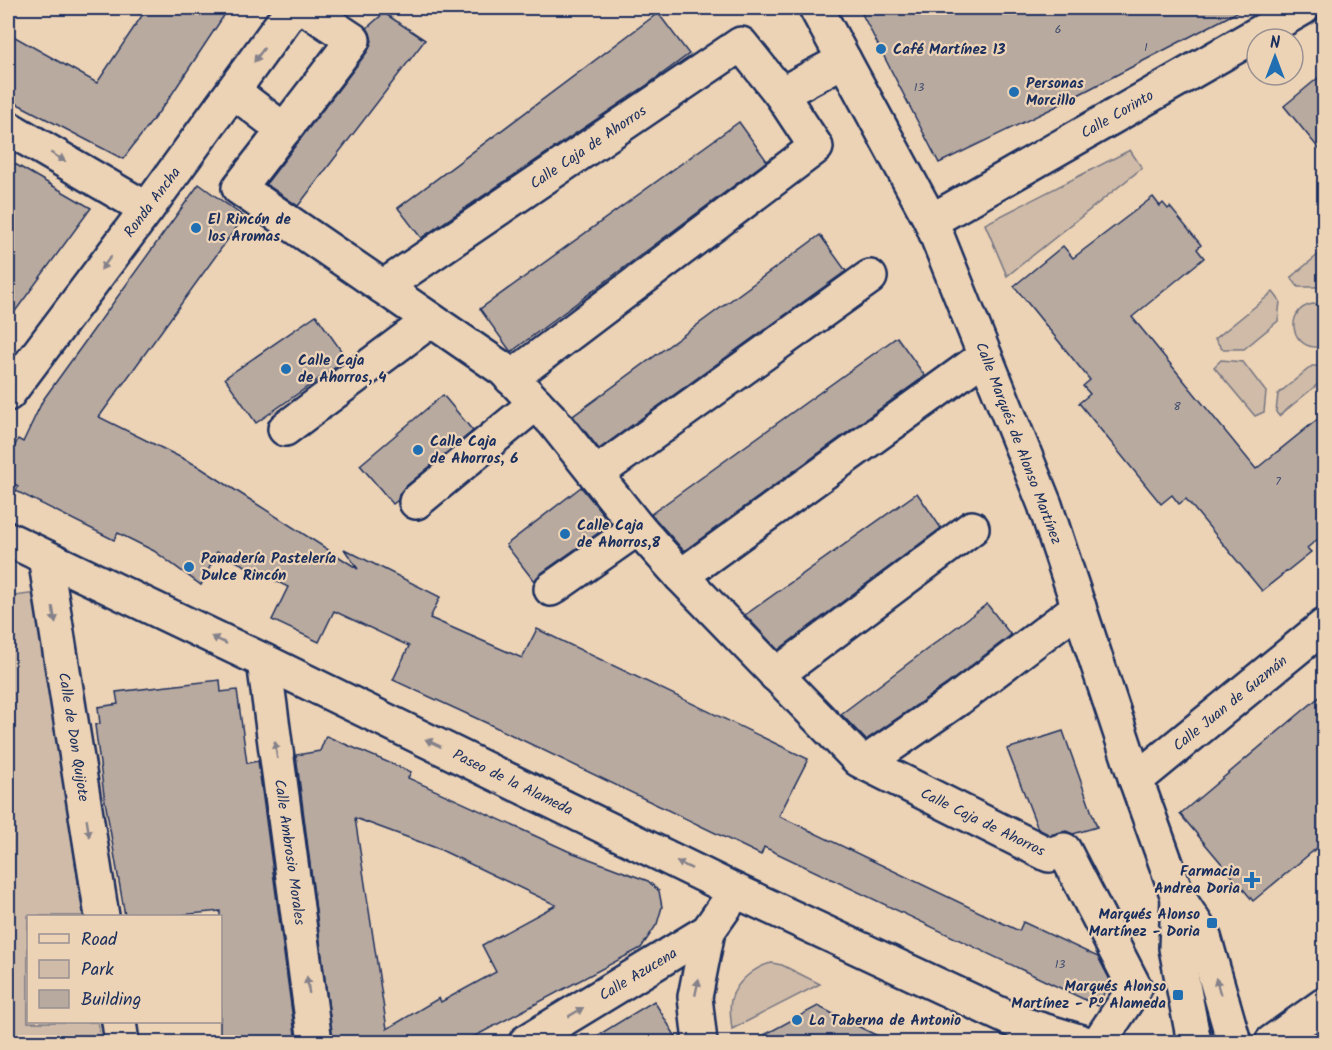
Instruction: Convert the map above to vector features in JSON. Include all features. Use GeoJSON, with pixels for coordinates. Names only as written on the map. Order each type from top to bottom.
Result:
{"type":"FeatureCollection","features":[{"type":"Feature","properties":{"kind":"street","name":"Ronda Ancha"},"geometry":{"type":"LineString","coordinates":[[8,394],[293,8]]}},
{"type":"Feature","properties":{"kind":"street","name":"Calle Caja de Ahorros"},"geometry":{"type":"LineString","coordinates":[[305,8],[353,40],[239,188],[504,370],[553,421],[638,528],[681,576],[859,760],[1049,855],[1064,849],[1135,987],[1099,1042]]}},
{"type":"Feature","properties":{"kind":"street","name":"Calle Marqués de Alonso Martínez"},"geometry":{"type":"LineString","coordinates":[[816,8],[931,221],[986,357],[1045,505],[1136,780],[1178,897],[1204,937],[1234,1042]]}},
{"type":"Feature","properties":{"kind":"street","name":"Calle Corinto"},"geometry":{"type":"LineString","coordinates":[[931,221],[1302,8]]}},
{"type":"Feature","properties":{"kind":"street","name":"Calle Caja de Ahorros"},"geometry":{"type":"LineString","coordinates":[[382,287],[741,44],[781,94],[816,147],[511,378]]}},
{"type":"Feature","properties":{"kind":"street"},"geometry":{"type":"LineString","coordinates":[[781,94],[844,60]]}},
{"type":"Feature","properties":{"kind":"street"},"geometry":{"type":"LineString","coordinates":[[232,91],[284,130]]}},
{"type":"Feature","properties":{"kind":"street"},"geometry":{"type":"LineString","coordinates":[[8,128],[147,208]]}},
{"type":"Feature","properties":{"kind":"street"},"geometry":{"type":"LineString","coordinates":[[596,474],[870,277]]}},
{"type":"Feature","properties":{"kind":"street"},"geometry":{"type":"LineString","coordinates":[[285,429],[431,320]]}},
{"type":"Feature","properties":{"kind":"street"},"geometry":{"type":"LineString","coordinates":[[681,576],[986,357]]}},
{"type":"Feature","properties":{"kind":"street"},"geometry":{"type":"LineString","coordinates":[[416,502],[536,403]]}},
{"type":"Feature","properties":{"kind":"street"},"geometry":{"type":"LineString","coordinates":[[551,589],[638,528]]}},
{"type":"Feature","properties":{"kind":"street"},"geometry":{"type":"LineString","coordinates":[[776,675],[972,528]]}},
{"type":"Feature","properties":{"kind":"street","name":"Paseo de la Alameda"},"geometry":{"type":"LineString","coordinates":[[8,540],[264,661],[1025,1033],[1082,1042]]}},
{"type":"Feature","properties":{"kind":"street","name":"Calle de Don Quijote"},"geometry":{"type":"LineString","coordinates":[[45,557],[102,915]]}},
{"type":"Feature","properties":{"kind":"street"},"geometry":{"type":"LineString","coordinates":[[865,763],[958,699],[1079,607]]}},
{"type":"Feature","properties":{"kind":"street","name":"Calle Juan de Guzmán"},"geometry":{"type":"LineString","coordinates":[[1136,780],[1324,626]]}},
{"type":"Feature","properties":{"kind":"street","name":"Calle Ambrosio Morales"},"geometry":{"type":"LineString","coordinates":[[264,661],[315,1042]]}},
{"type":"Feature","properties":{"kind":"street","name":"Calle Azucena"},"geometry":{"type":"LineString","coordinates":[[526,1042],[708,931],[736,891]]}},
{"type":"Feature","properties":{"kind":"street","name":"Calle Marqués de Alonso Martínez"},"geometry":{"type":"LineString","coordinates":[[1178,897],[1176,948],[1194,1042]]}},
{"type":"Feature","properties":{"kind":"street"},"geometry":{"type":"LineString","coordinates":[[700,1042],[695,998],[708,931]]}},
{"type":"Feature","properties":{"kind":"street"},"geometry":{"type":"LineString","coordinates":[[1272,1042],[1324,1005]]}},
{"type":"Feature","properties":{"kind":"street"},"geometry":{"type":"LineString","coordinates":[[119,1023],[122,1042]]}},
{"type":"Feature","properties":{"kind":"green space"},"geometry":{"type":"Polygon","coordinates":[[[1130,150],[1142,168],[1007,276],[985,224],[1130,150]]]}},
{"type":"Feature","properties":{"kind":"green space"},"geometry":{"type":"Polygon","coordinates":[[[1324,250],[1324,283],[1319,287],[1298,287],[1291,277],[1324,250]]]}},
{"type":"Feature","properties":{"kind":"green space"},"geometry":{"type":"Polygon","coordinates":[[[1273,292],[1280,301],[1278,321],[1244,349],[1222,349],[1215,339],[1273,292]]]}},
{"type":"Feature","properties":{"kind":"green space"},"geometry":{"type":"Polygon","coordinates":[[[1313,304],[1324,305],[1324,346],[1313,347],[1304,344],[1294,330],[1297,314],[1303,308],[1313,304]]]}},
{"type":"Feature","properties":{"kind":"green space"},"geometry":{"type":"Polygon","coordinates":[[[1221,360],[1243,362],[1266,392],[1264,412],[1255,416],[1214,367],[1221,360]]]}},
{"type":"Feature","properties":{"kind":"green space"},"geometry":{"type":"Polygon","coordinates":[[[1312,366],[1324,366],[1324,379],[1279,416],[1276,412],[1278,394],[1312,366]]]}},
{"type":"Feature","properties":{"kind":"green space"},"geometry":{"type":"Polygon","coordinates":[[[36,593],[83,915],[27,915],[27,1023],[98,1023],[101,1042],[8,1042],[8,597],[36,593]]]}},
{"type":"Feature","properties":{"kind":"green space"},"geometry":{"type":"Polygon","coordinates":[[[772,963],[782,965],[820,984],[732,1029],[730,1004],[737,987],[753,972],[772,963]]]}},
{"type":"Feature","properties":{"kind":"building"},"geometry":{"type":"Polygon","coordinates":[[[147,8],[229,8],[168,100],[123,159],[8,99],[8,33],[97,83],[147,8]]]}},
{"type":"Feature","properties":{"kind":"building"},"geometry":{"type":"Polygon","coordinates":[[[859,8],[1245,8],[1053,108],[939,163],[859,8]]]}},
{"type":"Feature","properties":{"kind":"building"},"geometry":{"type":"Polygon","coordinates":[[[384,13],[425,40],[298,206],[266,184],[368,51],[372,41],[367,28],[384,13]]]}},
{"type":"Feature","properties":{"kind":"building"},"geometry":{"type":"Polygon","coordinates":[[[658,13],[689,54],[421,238],[398,208],[658,13]]]}},
{"type":"Feature","properties":{"kind":"building"},"geometry":{"type":"Polygon","coordinates":[[[1324,73],[1324,155],[1284,106],[1324,73]]]}},
{"type":"Feature","properties":{"kind":"building"},"geometry":{"type":"Polygon","coordinates":[[[739,122],[767,161],[511,352],[480,309],[739,122]]]}},
{"type":"Feature","properties":{"kind":"building"},"geometry":{"type":"Polygon","coordinates":[[[8,160],[91,208],[8,321],[8,160]]]}},
{"type":"Feature","properties":{"kind":"building"},"geometry":{"type":"Polygon","coordinates":[[[199,184],[244,217],[99,417],[196,465],[358,569],[344,549],[440,597],[430,618],[522,658],[537,629],[808,759],[779,816],[1019,931],[1023,922],[1098,957],[1110,980],[1098,1006],[764,847],[761,855],[393,680],[409,646],[334,611],[319,642],[272,620],[288,587],[217,552],[201,585],[154,551],[118,533],[114,540],[16,491],[18,486],[8,480],[8,461],[18,439],[23,442],[43,400],[199,184]]]}},
{"type":"Feature","properties":{"kind":"building"},"geometry":{"type":"Polygon","coordinates":[[[1153,197],[1160,206],[1163,203],[1168,209],[1170,207],[1201,245],[1197,249],[1204,258],[1132,317],[1256,469],[1324,414],[1324,534],[1307,548],[1311,552],[1262,591],[1186,499],[1179,504],[1172,495],[1161,504],[1079,403],[1090,394],[1083,386],[1090,380],[1014,286],[1063,246],[1073,258],[1153,197]]]}},
{"type":"Feature","properties":{"kind":"building"},"geometry":{"type":"Polygon","coordinates":[[[820,235],[846,271],[599,449],[573,416],[820,235]]]}},
{"type":"Feature","properties":{"kind":"building","name":"Calle Caja de Ahorros, 4"},"geometry":{"type":"Polygon","coordinates":[[[316,315],[347,359],[256,423],[225,378],[316,315]]]}},
{"type":"Feature","properties":{"kind":"building"},"geometry":{"type":"Polygon","coordinates":[[[897,337],[925,376],[684,551],[651,514],[897,337]]]}},
{"type":"Feature","properties":{"kind":"building","name":"Calle Caja de Ahorros, 6"},"geometry":{"type":"Polygon","coordinates":[[[443,395],[473,431],[404,488],[398,500],[393,504],[360,465],[443,395]]]}},
{"type":"Feature","properties":{"kind":"building","name":"Calle Caja de Ahorros,8"},"geometry":{"type":"Polygon","coordinates":[[[581,487],[611,524],[540,574],[534,581],[506,545],[581,487]]]}},
{"type":"Feature","properties":{"kind":"building"},"geometry":{"type":"Polygon","coordinates":[[[917,493],[941,528],[778,650],[745,615],[917,493]]]}},
{"type":"Feature","properties":{"kind":"building"},"geometry":{"type":"Polygon","coordinates":[[[987,604],[1011,635],[947,684],[866,740],[841,714],[987,604]]]}},
{"type":"Feature","properties":{"kind":"building"},"geometry":{"type":"Polygon","coordinates":[[[220,680],[221,692],[237,690],[247,763],[258,761],[296,1042],[220,1042],[222,915],[220,911],[180,915],[125,915],[104,795],[95,725],[100,724],[98,707],[118,704],[116,692],[220,680]]]}},
{"type":"Feature","properties":{"kind":"building"},"geometry":{"type":"Polygon","coordinates":[[[1324,693],[1324,842],[1253,901],[1180,814],[1324,693]]]}},
{"type":"Feature","properties":{"kind":"building"},"geometry":{"type":"Polygon","coordinates":[[[1063,731],[1097,827],[1073,834],[1066,831],[1050,835],[1038,829],[1007,749],[1063,731]]]}},
{"type":"Feature","properties":{"kind":"building"},"geometry":{"type":"Polygon","coordinates":[[[326,736],[411,772],[408,778],[568,851],[648,881],[659,891],[662,907],[657,924],[641,948],[464,1042],[333,1042],[296,755],[320,751],[326,736]],[[355,818],[387,1029],[439,998],[441,1002],[496,972],[482,945],[556,905],[439,849],[355,818]]]}},
{"type":"Feature","properties":{"kind":"building"},"geometry":{"type":"Polygon","coordinates":[[[654,1001],[679,1042],[587,1042],[654,1001]]]}},
{"type":"Feature","properties":{"kind":"building"},"geometry":{"type":"Polygon","coordinates":[[[818,1006],[833,1014],[890,1042],[751,1042],[818,1006]]]}},
{"type":"Feature","properties":{"kind":"place","name":"Café Martínez 13"},"geometry":{"type":"Point","coordinates":[881,49]}},
{"type":"Feature","properties":{"kind":"place","name":"Personas Morcillo"},"geometry":{"type":"Point","coordinates":[1014,92]}},
{"type":"Feature","properties":{"kind":"place","name":"El Rincón de los Aromas"},"geometry":{"type":"Point","coordinates":[196,228]}},
{"type":"Feature","properties":{"kind":"place","name":"Calle Caja de Ahorros, 4"},"geometry":{"type":"Point","coordinates":[286,369]}},
{"type":"Feature","properties":{"kind":"place","name":"Calle Caja de Ahorros, 6"},"geometry":{"type":"Point","coordinates":[418,450]}},
{"type":"Feature","properties":{"kind":"place","name":"Calle Caja de Ahorros,8"},"geometry":{"type":"Point","coordinates":[565,534]}},
{"type":"Feature","properties":{"kind":"place","name":"Panadería Pastelería Dulce Rincón"},"geometry":{"type":"Point","coordinates":[189,567]}},
{"type":"Feature","properties":{"kind":"place","name":"Farmacia Andrea Doria"},"geometry":{"type":"Point","coordinates":[1252,880]}},
{"type":"Feature","properties":{"kind":"place","name":"Marqués Alonso Martínez - Doria"},"geometry":{"type":"Point","coordinates":[1212,923]}},
{"type":"Feature","properties":{"kind":"place","name":"Marqués Alonso Martínez - Pº Alameda"},"geometry":{"type":"Point","coordinates":[1178,995]}},
{"type":"Feature","properties":{"kind":"place","name":"La Taberna de Antonio"},"geometry":{"type":"Point","coordinates":[797,1020]}}]}
